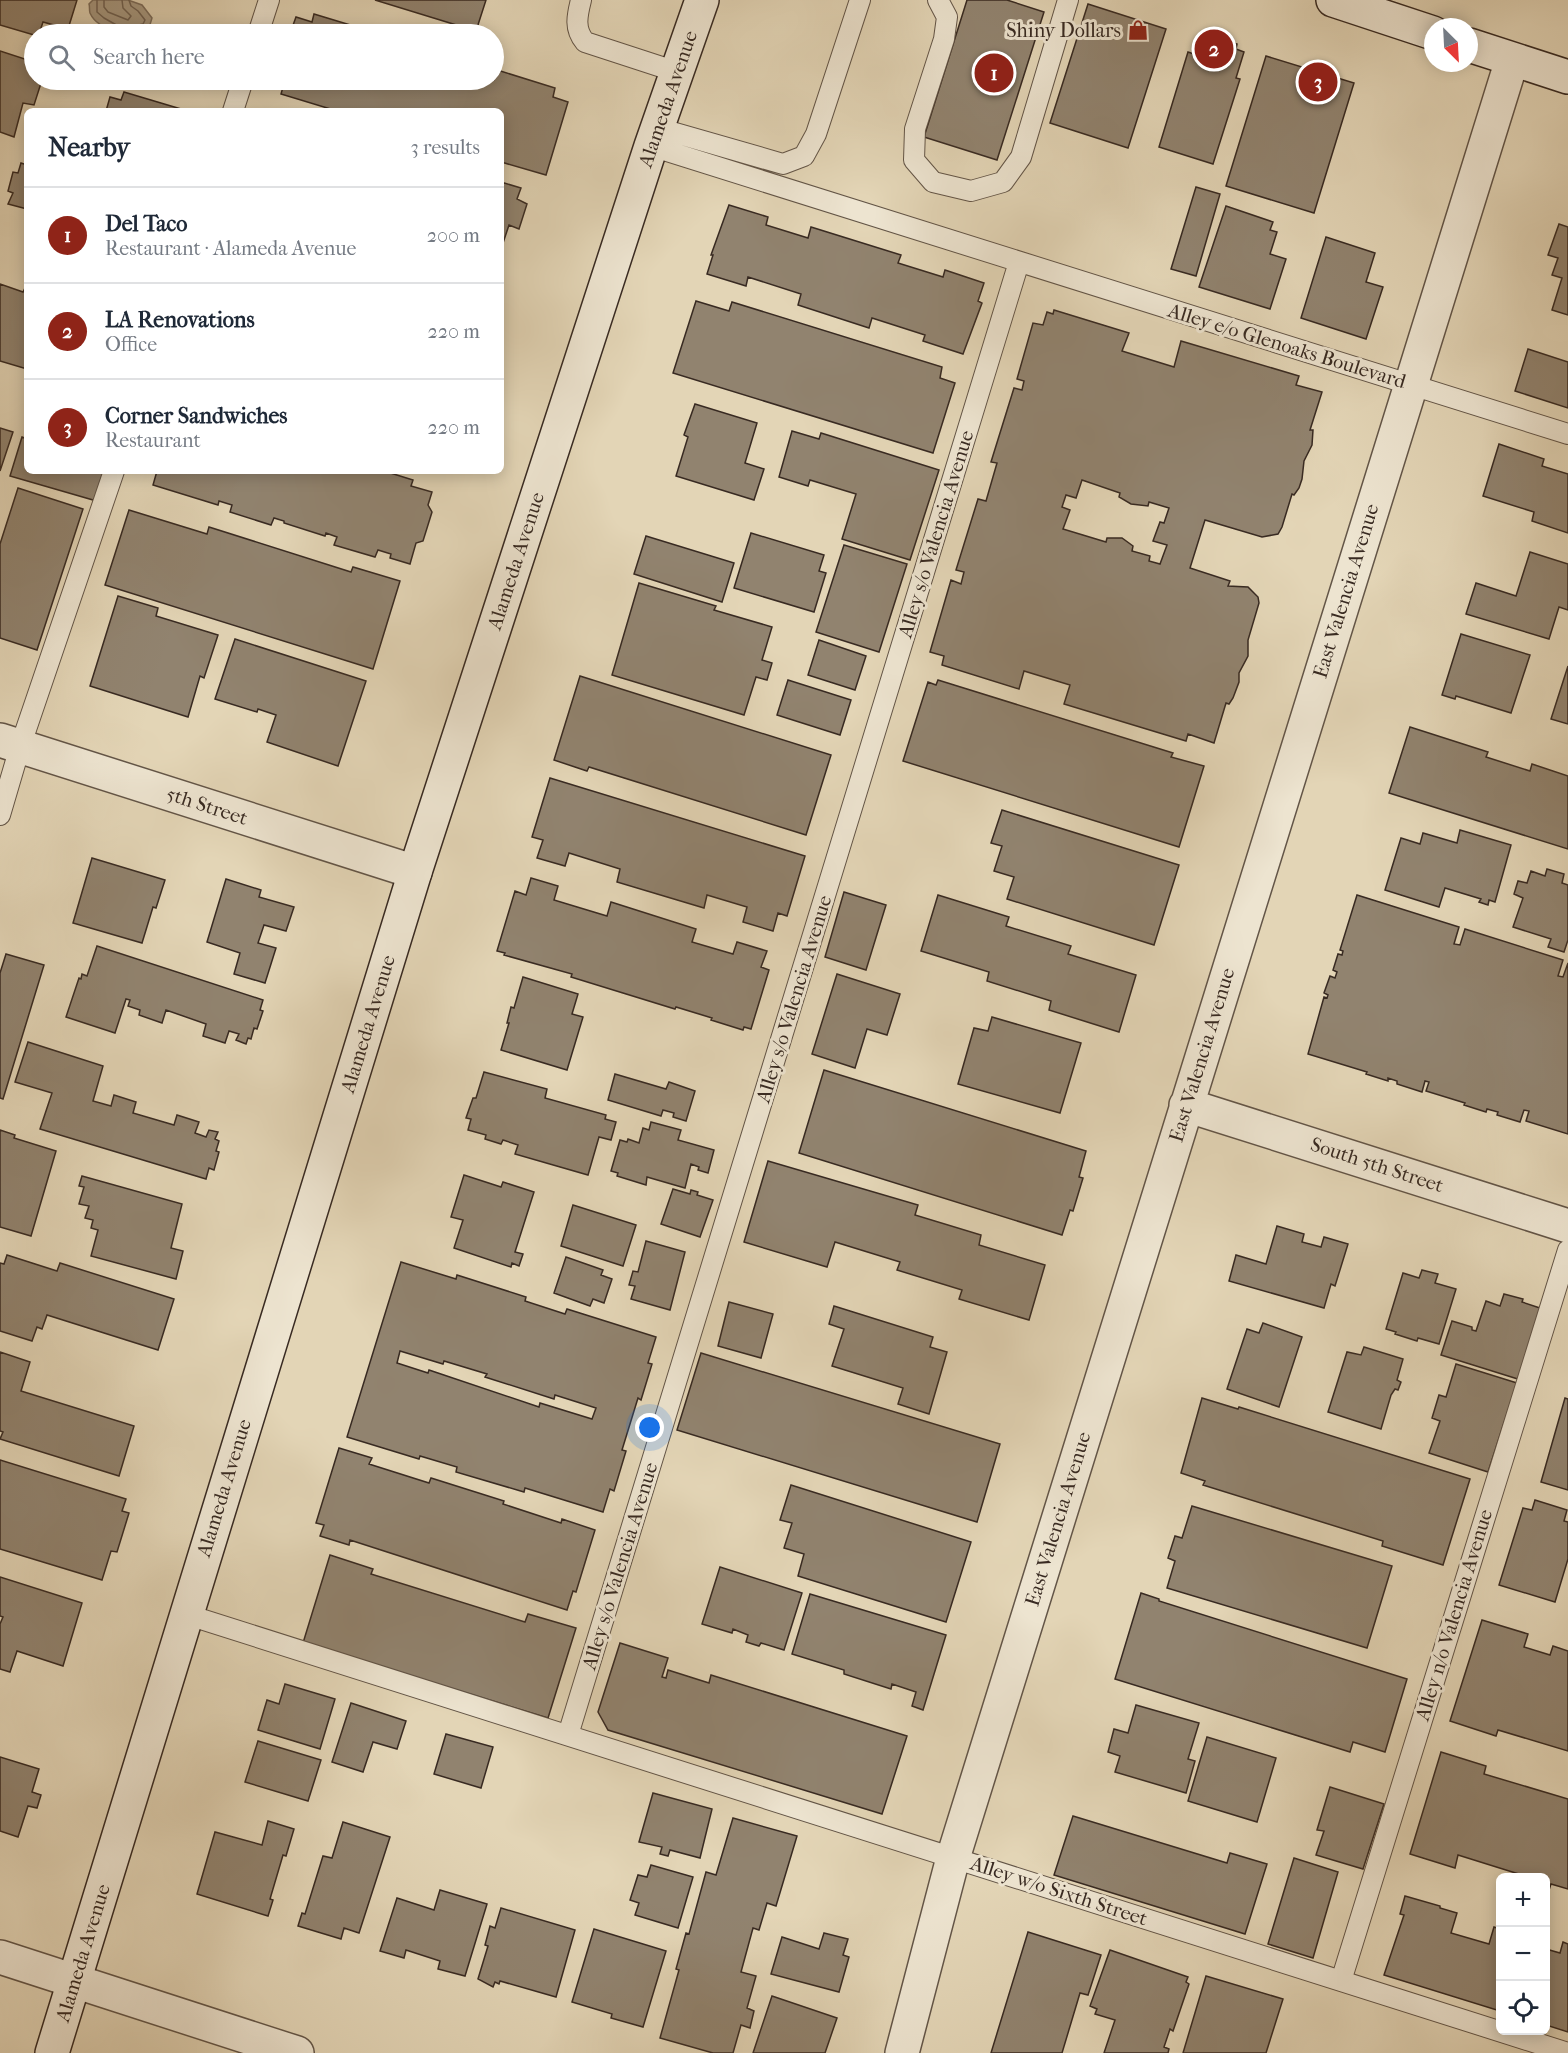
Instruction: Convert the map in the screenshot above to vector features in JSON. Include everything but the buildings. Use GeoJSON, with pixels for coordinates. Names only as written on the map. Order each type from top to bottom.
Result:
{"type":"FeatureCollection","features":[{"type":"Feature","properties":{"kind":"street","name":"Alameda Avenue"},"geometry":{"type":"LineString","coordinates":[[52,2053],[415,872],[654,137],[702,0]]}},
{"type":"Feature","properties":{"kind":"street"},"geometry":{"type":"LineString","coordinates":[[1333,0],[1424,30]]}},
{"type":"Feature","properties":{"kind":"street"},"geometry":{"type":"LineString","coordinates":[[1478,48],[1568,77]]}},
{"type":"Feature","properties":{"kind":"street","name":"East Valencia Avenue"},"geometry":{"type":"LineString","coordinates":[[902,2053],[953,1858],[1512,60]]}},
{"type":"Feature","properties":{"kind":"street","name":"5th Street"},"geometry":{"type":"LineString","coordinates":[[10,743],[415,872]]}},
{"type":"Feature","properties":{"kind":"street","name":"South 5th Street"},"geometry":{"type":"LineString","coordinates":[[1186,1105],[1568,1226]]}},
{"type":"Feature","properties":{"kind":"street"},"geometry":{"type":"LineString","coordinates":[[0,1957],[297,2053]]}},
{"type":"Feature","properties":{"kind":"lane"},"geometry":{"type":"LineString","coordinates":[[581,0],[577,20],[579,34],[585,42],[677,72]]}},
{"type":"Feature","properties":{"kind":"lane"},"geometry":{"type":"LineString","coordinates":[[654,137],[783,164],[804,156],[816,134],[860,0]]}},
{"type":"Feature","properties":{"kind":"lane"},"geometry":{"type":"LineString","coordinates":[[938,0],[947,17],[944,39],[915,129],[914,160],[933,182],[971,191],[1003,182],[1021,157],[1068,0]]}},
{"type":"Feature","properties":{"kind":"lane"},"geometry":{"type":"LineString","coordinates":[[260,24],[266,1]]}},
{"type":"Feature","properties":{"kind":"lane"},"geometry":{"type":"LineString","coordinates":[[234,108],[240,90]]}},
{"type":"Feature","properties":{"kind":"lane","name":"Alley e/o Glenoaks Boulevard"},"geometry":{"type":"LineString","coordinates":[[654,137],[1012,260],[1568,434]]}},
{"type":"Feature","properties":{"kind":"lane","name":"Alley s/o Valencia Avenue"},"geometry":{"type":"LineString","coordinates":[[559,1732],[1012,260]]}},
{"type":"Feature","properties":{"kind":"lane"},"geometry":{"type":"LineString","coordinates":[[0,815],[10,743],[113,474]]}},
{"type":"Feature","properties":{"kind":"lane","name":"Alley n/o Valencia Avenue"},"geometry":{"type":"LineString","coordinates":[[1341,1981],[1568,1250]]}},
{"type":"Feature","properties":{"kind":"lane","name":"Alley w/o Sixth Street"},"geometry":{"type":"LineString","coordinates":[[186,1614],[1568,2053]]}},
{"type":"Feature","properties":{"kind":"water"},"geometry":{"type":"Polygon","coordinates":[[[93,0],[128,0],[142,5],[152,18],[150,24],[100,24],[90,13],[89,4],[93,0]]]}},
{"type":"Feature","properties":{"kind":"place","name":"Shiny Dollars"},"geometry":{"type":"Point","coordinates":[1138,30]}},
{"type":"Feature","properties":{"kind":"place","name":"LA Renovations"},"geometry":{"type":"Point","coordinates":[1214,49]}},
{"type":"Feature","properties":{"kind":"place","name":"Del Taco"},"geometry":{"type":"Point","coordinates":[994,73]}},
{"type":"Feature","properties":{"kind":"place","name":"Corner Sandwiches"},"geometry":{"type":"Point","coordinates":[1318,82]}}]}
